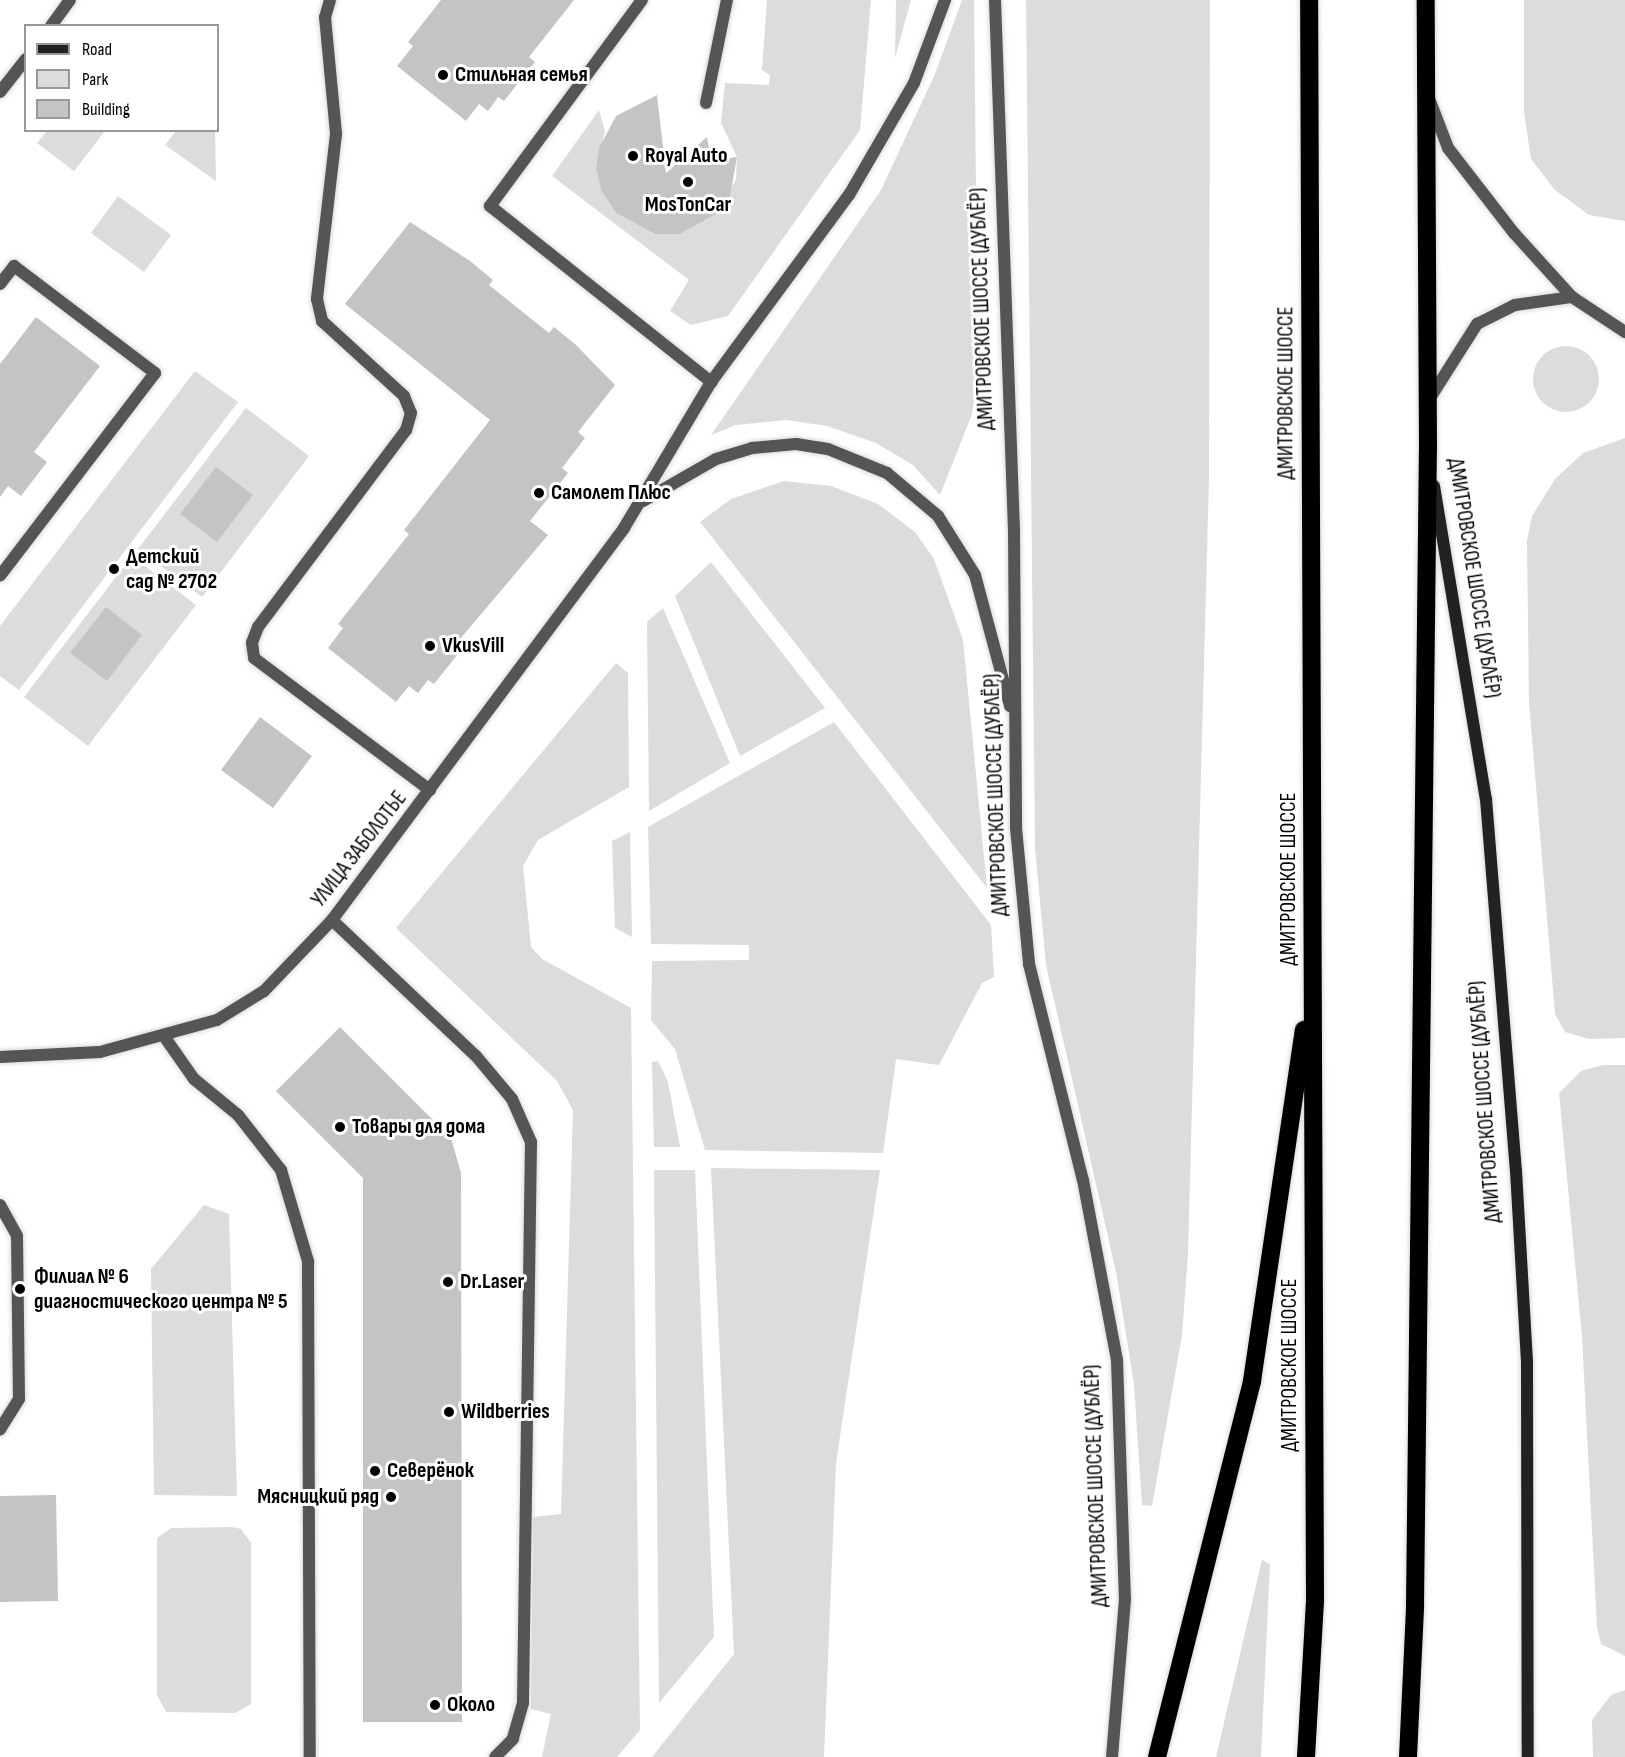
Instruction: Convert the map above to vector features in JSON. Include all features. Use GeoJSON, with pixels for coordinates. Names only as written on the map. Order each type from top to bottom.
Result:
{"type":"FeatureCollection","features":[{"type":"Feature","properties":{"kind":"highway","name":"ДМИТРОВСКОЕ ШОССЕ"},"geometry":{"type":"LineString","coordinates":[[1306,1757],[1315,1600],[1309,0]]}},
{"type":"Feature","properties":{"kind":"highway"},"geometry":{"type":"LineString","coordinates":[[1408,1757],[1415,1606],[1428,449],[1426,0]]}},
{"type":"Feature","properties":{"kind":"highway"},"geometry":{"type":"LineString","coordinates":[[1157,1757],[1252,1381],[1313,948]]}},
{"type":"Feature","properties":{"kind":"main road","name":"ДМИТРОВСКОЕ ШОССЕ (ДУБЛЁР)"},"geometry":{"type":"LineString","coordinates":[[1428,449],[1486,799],[1516,1171],[1527,1361],[1528,1757]]}},
{"type":"Feature","properties":{"kind":"street"},"geometry":{"type":"LineString","coordinates":[[52,24],[70,0]]}},
{"type":"Feature","properties":{"kind":"street"},"geometry":{"type":"LineString","coordinates":[[330,0],[325,18],[336,134],[317,299],[322,321],[404,396],[411,413],[406,430],[258,627],[252,643],[254,657],[430,790]]}},
{"type":"Feature","properties":{"kind":"street"},"geometry":{"type":"LineString","coordinates":[[642,0],[490,206],[711,382]]}},
{"type":"Feature","properties":{"kind":"street"},"geometry":{"type":"LineString","coordinates":[[706,103],[727,0]]}},
{"type":"Feature","properties":{"kind":"street","name":"УЛИЦА ЗАБОЛОТЬЕ"},"geometry":{"type":"LineString","coordinates":[[0,1057],[100,1052],[166,1039],[217,1020],[264,991],[332,920],[642,502],[711,382],[879,148],[914,83],[945,0]]}},
{"type":"Feature","properties":{"kind":"street","name":"ДМИТРОВСКОЕ ШОССЕ (ДУБЛЁР)"},"geometry":{"type":"LineString","coordinates":[[995,0],[1014,530],[1016,828],[1029,964],[1083,1180],[1117,1360],[1125,1599],[1112,1757]]}},
{"type":"Feature","properties":{"kind":"street"},"geometry":{"type":"LineString","coordinates":[[0,93],[24,62]]}},
{"type":"Feature","properties":{"kind":"street"},"geometry":{"type":"LineString","coordinates":[[1426,90],[1449,148],[1474,186],[1572,297],[1625,332]]}},
{"type":"Feature","properties":{"kind":"street"},"geometry":{"type":"LineString","coordinates":[[0,284],[14,266],[155,373],[0,576]]}},
{"type":"Feature","properties":{"kind":"street"},"geometry":{"type":"LineString","coordinates":[[1428,404],[1477,324],[1515,305],[1572,297]]}},
{"type":"Feature","properties":{"kind":"street"},"geometry":{"type":"LineString","coordinates":[[642,502],[716,459],[752,448],[796,444],[828,449],[887,473],[938,516],[975,575],[995,636],[1016,733]]}},
{"type":"Feature","properties":{"kind":"street"},"geometry":{"type":"LineString","coordinates":[[332,920],[476,1056],[512,1099],[531,1142],[523,1703],[513,1739],[495,1757]]}},
{"type":"Feature","properties":{"kind":"street"},"geometry":{"type":"LineString","coordinates":[[166,1039],[194,1079],[238,1115],[281,1170],[308,1261],[310,1757]]}},
{"type":"Feature","properties":{"kind":"street"},"geometry":{"type":"LineString","coordinates":[[0,1205],[17,1236],[19,1399],[0,1429]]}},
{"type":"Feature","properties":{"kind":"green space"},"geometry":{"type":"Polygon","coordinates":[[[767,0],[871,0],[860,130],[728,316],[691,325],[670,311],[689,280],[552,176],[599,110],[605,131],[596,168],[601,190],[616,213],[655,234],[680,234],[718,213],[736,179],[737,157],[721,123],[725,83],[769,85],[770,75],[762,70],[767,0]]]}},
{"type":"Feature","properties":{"kind":"green space"},"geometry":{"type":"Polygon","coordinates":[[[896,0],[911,0],[895,58],[896,0]]]}},
{"type":"Feature","properties":{"kind":"green space"},"geometry":{"type":"Polygon","coordinates":[[[962,0],[974,0],[978,381],[972,414],[940,495],[913,465],[876,443],[827,426],[786,420],[736,425],[711,435],[881,190],[935,74],[962,0]]]}},
{"type":"Feature","properties":{"kind":"green space"},"geometry":{"type":"Polygon","coordinates":[[[1026,0],[1210,0],[1209,479],[1188,1254],[1182,1335],[1152,1506],[1142,1505],[1134,1384],[1116,1272],[1046,965],[1035,848],[1026,0]]]}},
{"type":"Feature","properties":{"kind":"green space"},"geometry":{"type":"Polygon","coordinates":[[[1524,0],[1625,0],[1625,221],[1589,215],[1555,190],[1531,159],[1524,112],[1524,0]]]}},
{"type":"Feature","properties":{"kind":"green space"},"geometry":{"type":"Polygon","coordinates":[[[46,132],[104,132],[74,171],[37,143],[46,132]]]}},
{"type":"Feature","properties":{"kind":"green space"},"geometry":{"type":"Polygon","coordinates":[[[175,132],[215,132],[216,181],[165,145],[175,132]]]}},
{"type":"Feature","properties":{"kind":"green space"},"geometry":{"type":"Polygon","coordinates":[[[118,196],[171,235],[144,272],[91,233],[118,196]]]}},
{"type":"Feature","properties":{"kind":"green space"},"geometry":{"type":"Polygon","coordinates":[[[1560,346],[1572,346],[1584,351],[1594,361],[1599,379],[1597,392],[1584,407],[1572,412],[1560,412],[1548,407],[1538,397],[1533,385],[1533,373],[1538,361],[1548,351],[1560,346]]]}},
{"type":"Feature","properties":{"kind":"green space"},"geometry":{"type":"Polygon","coordinates":[[[195,371],[238,402],[19,690],[0,676],[0,626],[195,371]]]}},
{"type":"Feature","properties":{"kind":"green space"},"geometry":{"type":"Polygon","coordinates":[[[246,408],[309,456],[202,597],[138,549],[246,408]]]}},
{"type":"Feature","properties":{"kind":"green space"},"geometry":{"type":"Polygon","coordinates":[[[1625,438],[1625,1038],[1589,1039],[1565,1032],[1555,1014],[1529,702],[1527,541],[1532,516],[1555,479],[1583,453],[1625,438]]]}},
{"type":"Feature","properties":{"kind":"green space"},"geometry":{"type":"Polygon","coordinates":[[[784,481],[831,486],[878,504],[915,532],[934,559],[963,640],[987,888],[700,522],[731,499],[784,481]]]}},
{"type":"Feature","properties":{"kind":"green space"},"geometry":{"type":"Polygon","coordinates":[[[132,556],[196,605],[88,746],[24,697],[132,556]]]}},
{"type":"Feature","properties":{"kind":"green space"},"geometry":{"type":"Polygon","coordinates":[[[711,562],[825,708],[740,756],[675,596],[711,562]]]}},
{"type":"Feature","properties":{"kind":"green space"},"geometry":{"type":"Polygon","coordinates":[[[663,608],[730,763],[649,811],[647,622],[663,608]]]}},
{"type":"Feature","properties":{"kind":"green space"},"geometry":{"type":"Polygon","coordinates":[[[616,663],[628,673],[629,787],[538,840],[523,866],[531,947],[542,959],[631,1008],[640,1730],[617,1757],[542,1757],[551,1714],[531,1709],[533,1517],[561,1514],[573,1110],[557,1081],[396,928],[616,663]]]}},
{"type":"Feature","properties":{"kind":"green space"},"geometry":{"type":"Polygon","coordinates":[[[834,722],[991,925],[994,977],[982,983],[939,1065],[896,1059],[883,1153],[705,1150],[675,1049],[651,1020],[652,961],[749,960],[749,945],[651,944],[648,827],[834,722]]]}},
{"type":"Feature","properties":{"kind":"green space"},"geometry":{"type":"Polygon","coordinates":[[[630,832],[632,937],[615,928],[612,841],[630,832]]]}},
{"type":"Feature","properties":{"kind":"green space"},"geometry":{"type":"Polygon","coordinates":[[[658,1061],[668,1082],[680,1147],[654,1147],[652,1062],[658,1061]]]}},
{"type":"Feature","properties":{"kind":"green space"},"geometry":{"type":"Polygon","coordinates":[[[1603,1065],[1625,1065],[1625,1656],[1601,1644],[1597,1628],[1582,1337],[1559,1093],[1581,1071],[1603,1065]]]}},
{"type":"Feature","properties":{"kind":"green space"},"geometry":{"type":"Polygon","coordinates":[[[711,1168],[880,1170],[836,1463],[824,1757],[652,1757],[734,1654],[711,1168]]]}},
{"type":"Feature","properties":{"kind":"green space"},"geometry":{"type":"Polygon","coordinates":[[[654,1170],[695,1170],[714,1637],[659,1703],[654,1170]]]}},
{"type":"Feature","properties":{"kind":"green space"},"geometry":{"type":"Polygon","coordinates":[[[204,1205],[229,1214],[237,1496],[154,1495],[151,1269],[204,1205]]]}},
{"type":"Feature","properties":{"kind":"green space"},"geometry":{"type":"Polygon","coordinates":[[[232,1527],[241,1529],[251,1543],[251,1704],[235,1713],[166,1712],[157,1695],[157,1538],[171,1528],[232,1527]]]}},
{"type":"Feature","properties":{"kind":"green space"},"geometry":{"type":"Polygon","coordinates":[[[1262,1560],[1270,1564],[1261,1757],[1216,1757],[1262,1560]]]}},
{"type":"Feature","properties":{"kind":"green space"},"geometry":{"type":"Polygon","coordinates":[[[1625,1690],[1625,1757],[1593,1757],[1592,1720],[1611,1695],[1625,1690]]]}},
{"type":"Feature","properties":{"kind":"building"},"geometry":{"type":"Polygon","coordinates":[[[441,0],[574,0],[529,57],[535,62],[504,101],[498,97],[488,111],[479,104],[466,121],[397,66],[413,46],[408,42],[441,0]]]}},
{"type":"Feature","properties":{"kind":"building"},"geometry":{"type":"Polygon","coordinates":[[[657,95],[666,173],[707,137],[711,161],[737,157],[730,196],[718,213],[680,234],[655,234],[616,213],[601,190],[596,168],[599,148],[616,116],[657,95]]]}},
{"type":"Feature","properties":{"kind":"building"},"geometry":{"type":"Polygon","coordinates":[[[410,222],[470,261],[493,280],[489,285],[549,333],[554,327],[575,344],[615,385],[578,432],[585,438],[562,468],[568,473],[530,521],[548,535],[460,639],[466,644],[434,684],[428,680],[418,693],[409,686],[396,702],[328,648],[343,628],[338,624],[409,534],[404,530],[490,420],[345,304],[410,222]]]}},
{"type":"Feature","properties":{"kind":"building"},"geometry":{"type":"Polygon","coordinates":[[[36,317],[100,366],[34,452],[47,462],[21,496],[8,486],[0,497],[0,364],[36,317]]]}},
{"type":"Feature","properties":{"kind":"building"},"geometry":{"type":"Polygon","coordinates":[[[216,467],[253,495],[217,542],[180,514],[216,467]]]}},
{"type":"Feature","properties":{"kind":"building"},"geometry":{"type":"Polygon","coordinates":[[[106,607],[142,635],[107,681],[70,653],[106,607]]]}},
{"type":"Feature","properties":{"kind":"building"},"geometry":{"type":"Polygon","coordinates":[[[260,717],[312,756],[273,808],[221,770],[260,717]]]}},
{"type":"Feature","properties":{"kind":"building"},"geometry":{"type":"Polygon","coordinates":[[[340,1027],[451,1138],[461,1173],[462,1722],[363,1722],[363,1178],[276,1091],[340,1027]]]}},
{"type":"Feature","properties":{"kind":"building"},"geometry":{"type":"Polygon","coordinates":[[[56,1495],[58,1601],[0,1602],[0,1496],[56,1495]]]}},
{"type":"Feature","properties":{"kind":"place","name":"Стильная семья"},"geometry":{"type":"Point","coordinates":[443,75]}},
{"type":"Feature","properties":{"kind":"place","name":"Royal Auto"},"geometry":{"type":"Point","coordinates":[633,156]}},
{"type":"Feature","properties":{"kind":"place","name":"MosTonCar"},"geometry":{"type":"Point","coordinates":[688,182]}},
{"type":"Feature","properties":{"kind":"place","name":"Самолет Плюс"},"geometry":{"type":"Point","coordinates":[539,493]}},
{"type":"Feature","properties":{"kind":"place","name":"Детский сад № 2702"},"geometry":{"type":"Point","coordinates":[114,569]}},
{"type":"Feature","properties":{"kind":"place","name":"VkusVill"},"geometry":{"type":"Point","coordinates":[430,646]}},
{"type":"Feature","properties":{"kind":"place","name":"Товары для дома"},"geometry":{"type":"Point","coordinates":[340,1127]}},
{"type":"Feature","properties":{"kind":"place","name":"Dr.Laser"},"geometry":{"type":"Point","coordinates":[448,1282]}},
{"type":"Feature","properties":{"kind":"place","name":"Филиал № 6 диагностического центра № 5"},"geometry":{"type":"Point","coordinates":[20,1289]}},
{"type":"Feature","properties":{"kind":"place","name":"Wildberries"},"geometry":{"type":"Point","coordinates":[449,1412]}},
{"type":"Feature","properties":{"kind":"place","name":"Северёнок"},"geometry":{"type":"Point","coordinates":[375,1471]}},
{"type":"Feature","properties":{"kind":"place","name":"Мясницкий ряд"},"geometry":{"type":"Point","coordinates":[391,1497]}},
{"type":"Feature","properties":{"kind":"place","name":"Около"},"geometry":{"type":"Point","coordinates":[435,1705]}}]}
